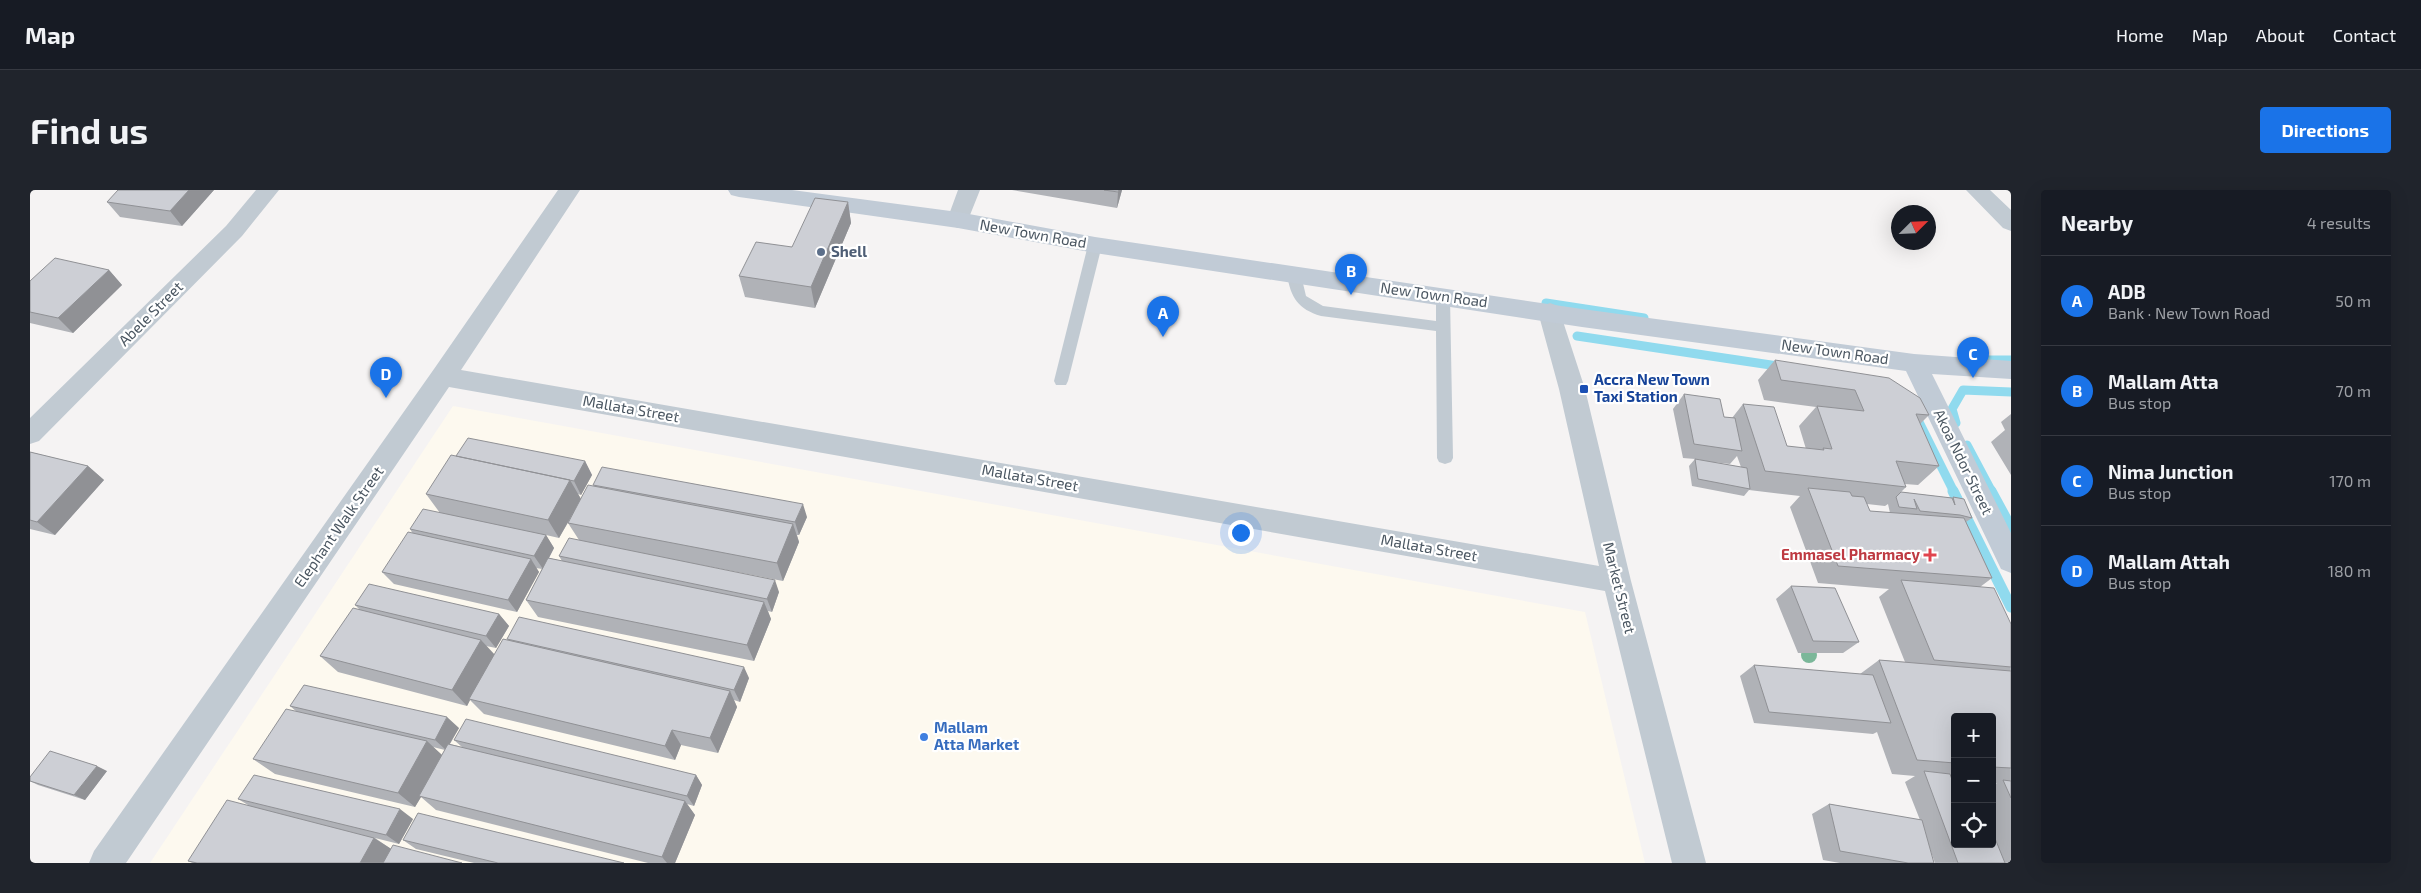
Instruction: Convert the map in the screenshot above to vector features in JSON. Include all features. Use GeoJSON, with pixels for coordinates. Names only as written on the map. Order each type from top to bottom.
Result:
{"type":"FeatureCollection","features":[{"type":"Feature","properties":{"kind":"street","name":"Abele Street"},"geometry":{"type":"LineString","coordinates":[[30,434],[234,231],[268,190]]}},
{"type":"Feature","properties":{"kind":"street","name":"Elephant Walk Street"},"geometry":{"type":"LineString","coordinates":[[106,863],[443,376],[569,190]]}},
{"type":"Feature","properties":{"kind":"street","name":"New Town Road"},"geometry":{"type":"LineString","coordinates":[[739,190],[958,220],[1095,245],[1444,297],[1914,363],[2011,370]]}},
{"type":"Feature","properties":{"kind":"street"},"geometry":{"type":"LineString","coordinates":[[958,220],[968,190]]}},
{"type":"Feature","properties":{"kind":"street"},"geometry":{"type":"LineString","coordinates":[[1977,190],[2011,223]]}},
{"type":"Feature","properties":{"kind":"street","name":"Market Street"},"geometry":{"type":"LineString","coordinates":[[1550,312],[1572,389],[1617,581],[1689,863]]}},
{"type":"Feature","properties":{"kind":"street","name":"Akoa Ndor Street"},"geometry":{"type":"LineString","coordinates":[[1914,363],[2011,561]]}},
{"type":"Feature","properties":{"kind":"street","name":"Mallata Street"},"geometry":{"type":"LineString","coordinates":[[443,376],[1617,581]]}},
{"type":"Feature","properties":{"kind":"lane"},"geometry":{"type":"LineString","coordinates":[[1061,381],[1095,245]]}},
{"type":"Feature","properties":{"kind":"lane"},"geometry":{"type":"LineString","coordinates":[[1294,275],[1298,297],[1306,305],[1321,311],[1444,327]]}},
{"type":"Feature","properties":{"kind":"lane"},"geometry":{"type":"LineString","coordinates":[[1444,297],[1445,458]]}},
{"type":"Feature","properties":{"kind":"shaded area","name":"Mallam Atta Market"},"geometry":{"type":"Polygon","coordinates":[[[453,406],[1585,612],[1645,863],[150,863],[453,406]]]}},
{"type":"Feature","properties":{"kind":"building"},"geometry":{"type":"Polygon","coordinates":[[[118,190],[189,190],[170,211],[107,202],[118,190]]]}},
{"type":"Feature","properties":{"kind":"building"},"geometry":{"type":"Polygon","coordinates":[[[815,198],[848,202],[811,287],[739,276],[756,242],[792,247],[815,198]]]}},
{"type":"Feature","properties":{"kind":"building"},"geometry":{"type":"Polygon","coordinates":[[[55,258],[109,270],[58,318],[30,312],[30,281],[55,258]]]}},
{"type":"Feature","properties":{"kind":"building"},"geometry":{"type":"Polygon","coordinates":[[[1775,360],[1889,378],[1920,398],[1929,415],[1916,414],[1939,466],[1896,461],[1906,487],[1765,471],[1743,404],[1774,407],[1787,446],[1824,450],[1823,448],[1832,449],[1817,406],[1864,411],[1855,390],[1781,380],[1775,360]]]}},
{"type":"Feature","properties":{"kind":"building"},"geometry":{"type":"Polygon","coordinates":[[[1684,394],[1720,399],[1724,417],[1735,418],[1742,451],[1694,444],[1684,394]]]}},
{"type":"Feature","properties":{"kind":"building"},"geometry":{"type":"Polygon","coordinates":[[[468,438],[585,461],[574,481],[456,456],[468,438]]]}},
{"type":"Feature","properties":{"kind":"building"},"geometry":{"type":"Polygon","coordinates":[[[30,452],[88,466],[37,522],[30,520],[30,452]]]}},
{"type":"Feature","properties":{"kind":"building"},"geometry":{"type":"Polygon","coordinates":[[[451,455],[570,480],[548,520],[426,494],[451,455]]]}},
{"type":"Feature","properties":{"kind":"building"},"geometry":{"type":"Polygon","coordinates":[[[1695,459],[1747,468],[1750,489],[1698,479],[1695,459]]]}},
{"type":"Feature","properties":{"kind":"building"},"geometry":{"type":"Polygon","coordinates":[[[602,467],[803,504],[795,522],[593,485],[602,467]]]}},
{"type":"Feature","properties":{"kind":"building"},"geometry":{"type":"Polygon","coordinates":[[[588,485],[793,524],[777,563],[568,523],[588,485]]]}},
{"type":"Feature","properties":{"kind":"building"},"geometry":{"type":"Polygon","coordinates":[[[1808,488],[1850,492],[1852,496],[1864,497],[1870,511],[1964,518],[1992,578],[1838,566],[1808,488]]]}},
{"type":"Feature","properties":{"kind":"building"},"geometry":{"type":"Polygon","coordinates":[[[1901,492],[1952,498],[1955,505],[1953,497],[1964,499],[1972,518],[1920,511],[1914,499],[1917,509],[1899,507],[1896,497],[1901,492]]]}},
{"type":"Feature","properties":{"kind":"building"},"geometry":{"type":"Polygon","coordinates":[[[423,509],[546,535],[534,556],[410,529],[423,509]]]}},
{"type":"Feature","properties":{"kind":"building"},"geometry":{"type":"Polygon","coordinates":[[[408,532],[531,559],[508,600],[382,572],[408,532]]]}},
{"type":"Feature","properties":{"kind":"building"},"geometry":{"type":"Polygon","coordinates":[[[569,538],[775,580],[767,599],[559,556],[569,538]]]}},
{"type":"Feature","properties":{"kind":"building"},"geometry":{"type":"Polygon","coordinates":[[[548,558],[764,602],[747,645],[526,600],[548,558]]]}},
{"type":"Feature","properties":{"kind":"building"},"geometry":{"type":"Polygon","coordinates":[[[1901,580],[1994,588],[2011,624],[2011,667],[1934,660],[1901,580]]]}},
{"type":"Feature","properties":{"kind":"building"},"geometry":{"type":"Polygon","coordinates":[[[369,584],[499,614],[486,636],[355,605],[369,584]]]}},
{"type":"Feature","properties":{"kind":"building"},"geometry":{"type":"Polygon","coordinates":[[[1791,586],[1835,588],[1859,642],[1813,641],[1791,586]]]}},
{"type":"Feature","properties":{"kind":"building"},"geometry":{"type":"Polygon","coordinates":[[[353,608],[481,640],[452,690],[320,656],[353,608]]]}},
{"type":"Feature","properties":{"kind":"building"},"geometry":{"type":"Polygon","coordinates":[[[519,617],[744,667],[734,690],[507,639],[519,617]]]}},
{"type":"Feature","properties":{"kind":"building"},"geometry":{"type":"Polygon","coordinates":[[[503,639],[730,691],[710,738],[672,730],[665,746],[469,699],[503,639]]]}},
{"type":"Feature","properties":{"kind":"building"},"geometry":{"type":"Polygon","coordinates":[[[1879,660],[2011,671],[2011,768],[1996,767],[1996,713],[1951,713],[1951,763],[1917,760],[1879,660]]]}},
{"type":"Feature","properties":{"kind":"building"},"geometry":{"type":"Polygon","coordinates":[[[1754,665],[1873,675],[1891,723],[1769,712],[1754,665]]]}},
{"type":"Feature","properties":{"kind":"building"},"geometry":{"type":"Polygon","coordinates":[[[304,685],[447,717],[435,740],[290,706],[304,685]]]}},
{"type":"Feature","properties":{"kind":"building"},"geometry":{"type":"Polygon","coordinates":[[[286,709],[427,741],[398,793],[253,759],[286,709]]]}},
{"type":"Feature","properties":{"kind":"building"},"geometry":{"type":"Polygon","coordinates":[[[466,719],[696,775],[687,796],[454,740],[466,719]]]}},
{"type":"Feature","properties":{"kind":"building"},"geometry":{"type":"Polygon","coordinates":[[[448,744],[685,801],[662,857],[419,796],[448,744]]]}},
{"type":"Feature","properties":{"kind":"building"},"geometry":{"type":"Polygon","coordinates":[[[50,751],[97,766],[74,795],[30,781],[30,777],[50,751]]]}},
{"type":"Feature","properties":{"kind":"building"},"geometry":{"type":"Polygon","coordinates":[[[1924,771],[1950,774],[1951,844],[1924,771]]]}},
{"type":"Feature","properties":{"kind":"building"},"geometry":{"type":"Polygon","coordinates":[[[254,775],[400,809],[386,835],[238,799],[254,775]]]}},
{"type":"Feature","properties":{"kind":"building"},"geometry":{"type":"Polygon","coordinates":[[[2003,780],[2011,781],[2011,798],[2003,780]]]}},
{"type":"Feature","properties":{"kind":"building"},"geometry":{"type":"Polygon","coordinates":[[[227,800],[374,838],[360,863],[197,863],[188,861],[227,800]]]}},
{"type":"Feature","properties":{"kind":"building"},"geometry":{"type":"Polygon","coordinates":[[[1829,804],[1922,820],[1934,863],[1908,863],[1840,851],[1829,804]]]}},
{"type":"Feature","properties":{"kind":"building"},"geometry":{"type":"Polygon","coordinates":[[[418,813],[624,863],[498,863],[403,840],[418,813]]]}},
{"type":"Feature","properties":{"kind":"building"},"geometry":{"type":"Polygon","coordinates":[[[1996,841],[2005,863],[1958,863],[1952,848],[1996,848],[1996,841]]]}},
{"type":"Feature","properties":{"kind":"building"},"geometry":{"type":"Polygon","coordinates":[[[393,845],[462,863],[383,863],[393,845]]]}},
{"type":"Feature","properties":{"kind":"waterway"},"geometry":{"type":"LineString","coordinates":[[1546,303],[1644,318]]}},
{"type":"Feature","properties":{"kind":"waterway"},"geometry":{"type":"LineString","coordinates":[[1577,336],[1784,367]]}},
{"type":"Feature","properties":{"kind":"waterway"},"geometry":{"type":"LineString","coordinates":[[1983,360],[2011,360]]}},
{"type":"Feature","properties":{"kind":"waterway"},"geometry":{"type":"LineString","coordinates":[[1956,423],[1952,409],[1963,390],[2011,392]]}},
{"type":"Feature","properties":{"kind":"waterway"},"geometry":{"type":"LineString","coordinates":[[1914,412],[1954,492]]}},
{"type":"Feature","properties":{"kind":"waterway"},"geometry":{"type":"LineString","coordinates":[[1967,445],[1992,492]]}},
{"type":"Feature","properties":{"kind":"waterway"},"geometry":{"type":"LineString","coordinates":[[1953,491],[2011,607]]}},
{"type":"Feature","properties":{"kind":"waterway"},"geometry":{"type":"LineString","coordinates":[[1991,491],[2011,528]]}},
{"type":"Feature","properties":{"kind":"place","name":"Shell"},"geometry":{"type":"Point","coordinates":[821,252]}},
{"type":"Feature","properties":{"kind":"place","name":"Mallam Atta"},"geometry":{"type":"Point","coordinates":[1351,295]}},
{"type":"Feature","properties":{"kind":"place","name":"ADB"},"geometry":{"type":"Point","coordinates":[1163,337]}},
{"type":"Feature","properties":{"kind":"place","name":"Nima Junction"},"geometry":{"type":"Point","coordinates":[1973,378]}},
{"type":"Feature","properties":{"kind":"place","name":"Accra New Town Taxi Station"},"geometry":{"type":"Point","coordinates":[1584,389]}},
{"type":"Feature","properties":{"kind":"place","name":"Mallam Attah"},"geometry":{"type":"Point","coordinates":[386,398]}},
{"type":"Feature","properties":{"kind":"place","name":"Emmasel Pharmacy"},"geometry":{"type":"Point","coordinates":[1930,555]}},
{"type":"Feature","properties":{"kind":"place","name":"Mallam Atta Market"},"geometry":{"type":"Point","coordinates":[924,737]}}]}
